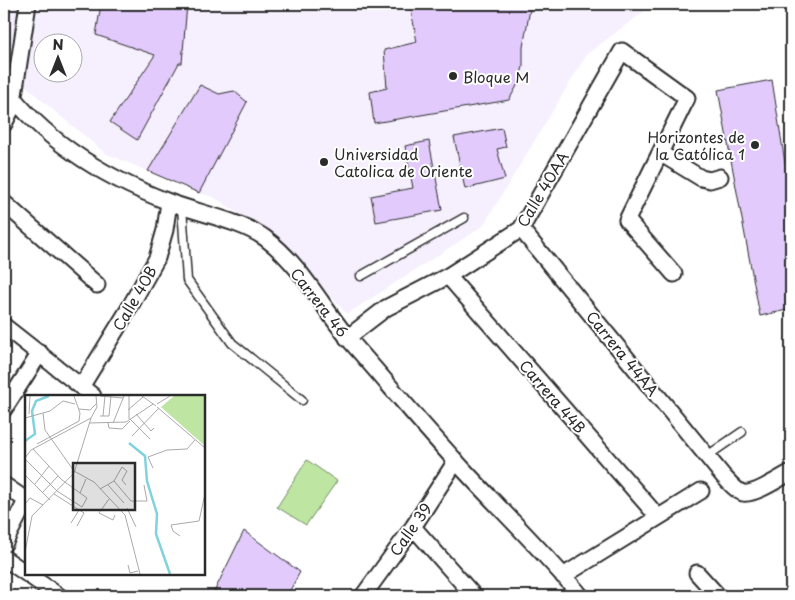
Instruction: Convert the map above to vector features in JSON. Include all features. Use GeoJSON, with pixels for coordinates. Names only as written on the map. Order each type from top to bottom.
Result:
{"type":"FeatureCollection","features":[{"type":"Feature","properties":{"kind":"street"},"geometry":{"type":"LineString","coordinates":[[4,124],[14,99],[28,4]]}},
{"type":"Feature","properties":{"kind":"street","name":"Calle 40AA"},"geometry":{"type":"LineString","coordinates":[[347,338],[386,308],[448,276],[521,229],[622,51],[687,98],[660,153]]}},
{"type":"Feature","properties":{"kind":"street","name":"Carrera 46"},"geometry":{"type":"LineString","coordinates":[[4,86],[50,136],[117,179],[176,204],[242,227],[265,238],[304,278],[347,338],[456,461],[581,596]]}},
{"type":"Feature","properties":{"kind":"street"},"geometry":{"type":"LineString","coordinates":[[674,274],[627,220],[660,153],[701,178],[710,180],[720,177]]}},
{"type":"Feature","properties":{"kind":"street"},"geometry":{"type":"LineString","coordinates":[[4,203],[97,286]]}},
{"type":"Feature","properties":{"kind":"street","name":"Calle 40B"},"geometry":{"type":"LineString","coordinates":[[88,392],[127,312],[157,258],[165,230],[176,204]]}},
{"type":"Feature","properties":{"kind":"street","name":"Carrera 44AA"},"geometry":{"type":"LineString","coordinates":[[521,229],[724,477],[738,491],[743,493],[752,492],[791,472]]}},
{"type":"Feature","properties":{"kind":"street","name":"Carrera 44B"},"geometry":{"type":"LineString","coordinates":[[448,276],[658,517]]}},
{"type":"Feature","properties":{"kind":"street"},"geometry":{"type":"LineString","coordinates":[[4,326],[88,392]]}},
{"type":"Feature","properties":{"kind":"street"},"geometry":{"type":"LineString","coordinates":[[4,409],[40,353]]}},
{"type":"Feature","properties":{"kind":"street","name":"Calle 39"},"geometry":{"type":"LineString","coordinates":[[365,595],[456,461]]}},
{"type":"Feature","properties":{"kind":"street"},"geometry":{"type":"LineString","coordinates":[[4,485],[25,499]]}},
{"type":"Feature","properties":{"kind":"street"},"geometry":{"type":"LineString","coordinates":[[563,576],[701,491]]}},
{"type":"Feature","properties":{"kind":"street"},"geometry":{"type":"LineString","coordinates":[[4,544],[25,502]]}},
{"type":"Feature","properties":{"kind":"street"},"geometry":{"type":"LineString","coordinates":[[413,526],[474,596]]}},
{"type":"Feature","properties":{"kind":"street"},"geometry":{"type":"LineString","coordinates":[[4,558],[25,573]]}},
{"type":"Feature","properties":{"kind":"street"},"geometry":{"type":"LineString","coordinates":[[698,573],[718,596]]}},
{"type":"Feature","properties":{"kind":"street"},"geometry":{"type":"LineString","coordinates":[[29,575],[59,596]]}},
{"type":"Feature","properties":{"kind":"lane"},"geometry":{"type":"LineString","coordinates":[[176,204],[187,280],[232,343],[302,400]]}},
{"type":"Feature","properties":{"kind":"lane"},"geometry":{"type":"LineString","coordinates":[[362,276],[464,218]]}},
{"type":"Feature","properties":{"kind":"lane"},"geometry":{"type":"LineString","coordinates":[[707,456],[742,432]]}},
{"type":"Feature","properties":{"kind":"shaded area","name":"Universidad Catolica de Oriente"},"geometry":{"type":"Polygon","coordinates":[[[4,4],[654,4],[587,54],[483,226],[347,314],[283,244],[214,197],[199,193],[105,153],[11,72],[4,61],[4,4]]]}},
{"type":"Feature","properties":{"kind":"green space"},"geometry":{"type":"Polygon","coordinates":[[[307,460],[337,481],[306,525],[277,507],[307,460]]]}},
{"type":"Feature","properties":{"kind":"building"},"geometry":{"type":"Polygon","coordinates":[[[101,4],[187,4],[182,63],[179,63],[137,140],[110,122],[155,55],[96,35],[101,4]]]}},
{"type":"Feature","properties":{"kind":"building","name":"Bloque M"},"geometry":{"type":"Polygon","coordinates":[[[531,4],[523,47],[523,67],[518,84],[509,100],[374,123],[370,92],[387,88],[384,50],[417,42],[410,5],[531,4]]]}},
{"type":"Feature","properties":{"kind":"building","name":"Horizontes de la Católica 1"},"geometry":{"type":"Polygon","coordinates":[[[772,80],[791,201],[791,309],[760,316],[718,90],[772,80]]]}},
{"type":"Feature","properties":{"kind":"building"},"geometry":{"type":"Polygon","coordinates":[[[200,85],[219,94],[234,91],[247,102],[199,193],[148,171],[200,85]]]}},
{"type":"Feature","properties":{"kind":"building"},"geometry":{"type":"Polygon","coordinates":[[[502,128],[506,147],[497,149],[505,179],[465,189],[454,137],[502,128]]]}},
{"type":"Feature","properties":{"kind":"building"},"geometry":{"type":"Polygon","coordinates":[[[429,141],[442,210],[376,222],[371,196],[413,188],[405,146],[429,141]]]}},
{"type":"Feature","properties":{"kind":"building"},"geometry":{"type":"Polygon","coordinates":[[[244,531],[300,572],[287,596],[212,596],[244,531]]]}},
{"type":"Feature","properties":{"kind":"place","name":"Bloque M"},"geometry":{"type":"Point","coordinates":[453,76]}},
{"type":"Feature","properties":{"kind":"place","name":"Horizontes de la Católica 1"},"geometry":{"type":"Point","coordinates":[755,145]}},
{"type":"Feature","properties":{"kind":"place","name":"Universidad Catolica de Oriente"},"geometry":{"type":"Point","coordinates":[324,162]}}]}
